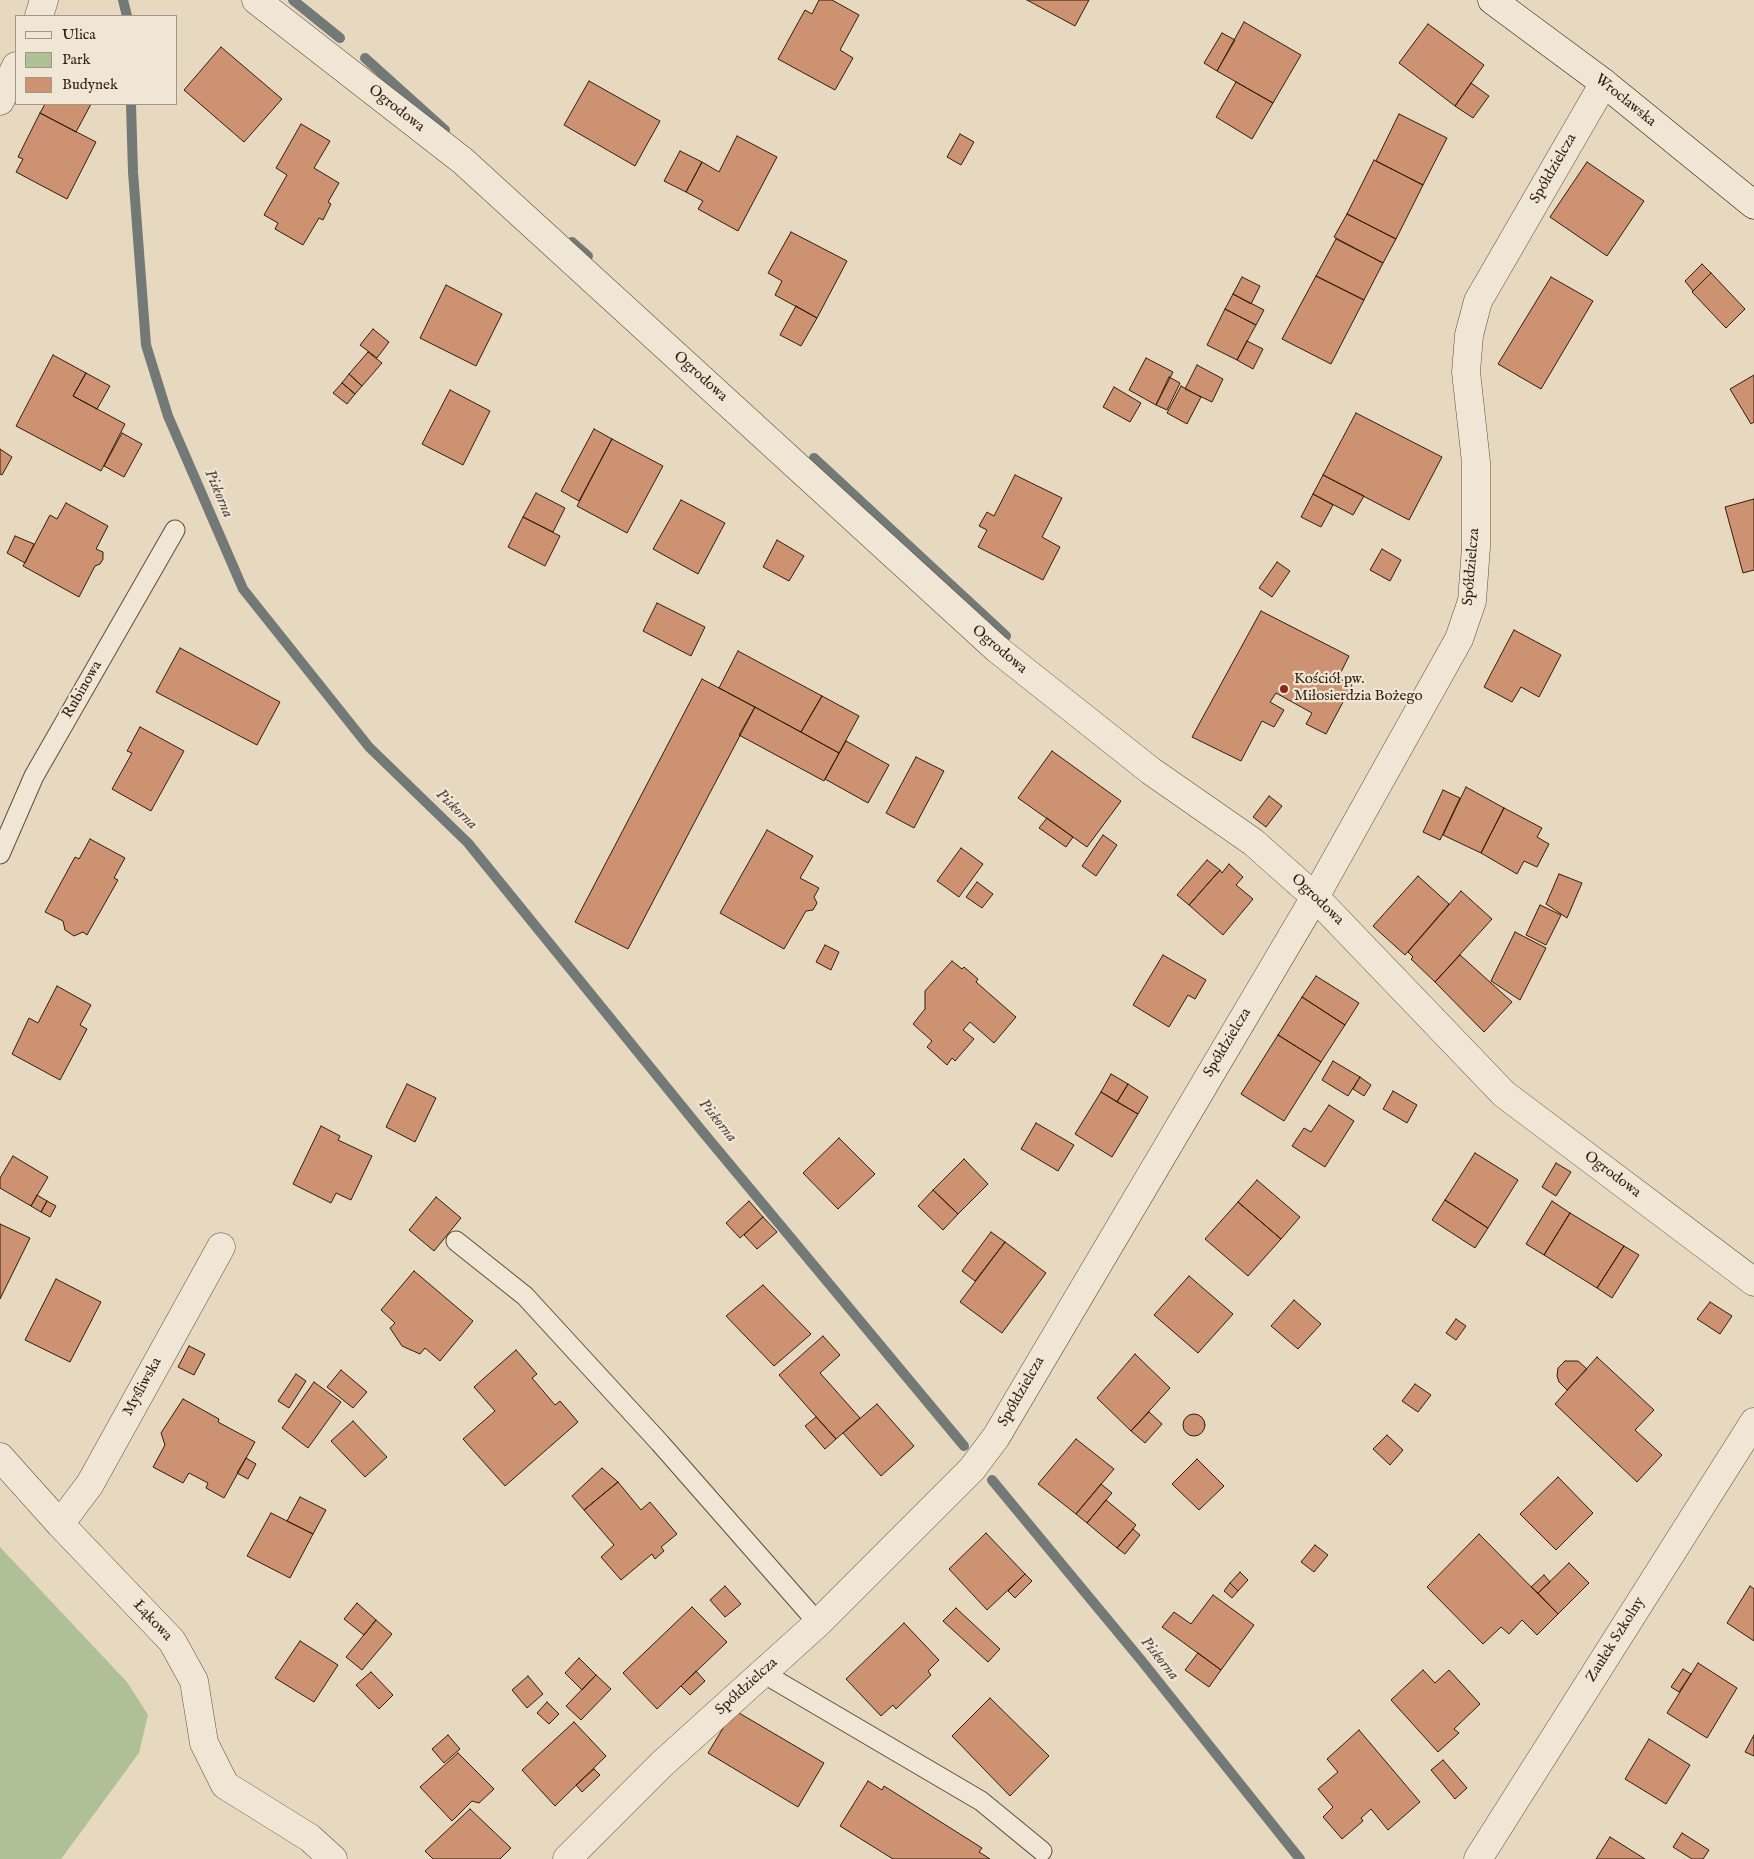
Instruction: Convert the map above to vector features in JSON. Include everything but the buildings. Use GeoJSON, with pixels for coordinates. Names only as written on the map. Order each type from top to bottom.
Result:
{"type":"FeatureCollection","features":[{"type":"Feature","properties":{"kind":"street"},"geometry":{"type":"LineString","coordinates":[[39,15],[44,0]]}},
{"type":"Feature","properties":{"kind":"street","name":"Ogrodowa"},"geometry":{"type":"LineString","coordinates":[[256,0],[463,161],[997,649],[1151,771],[1253,842],[1315,897],[1504,1094],[1754,1282]]}},
{"type":"Feature","properties":{"kind":"street","name":"Wrocławska"},"geometry":{"type":"LineString","coordinates":[[1492,0],[1604,83],[1754,205]]}},
{"type":"Feature","properties":{"kind":"street"},"geometry":{"type":"LineString","coordinates":[[0,101],[15,68]]}},
{"type":"Feature","properties":{"kind":"street","name":"Spółdzielcza"},"geometry":{"type":"LineString","coordinates":[[567,1859],[663,1763],[818,1623],[972,1469],[996,1437],[1315,897],[1459,639],[1472,601],[1476,547],[1476,462],[1466,372],[1469,335],[1478,301],[1604,83]]}},
{"type":"Feature","properties":{"kind":"street","name":"Myśliwska"},"geometry":{"type":"LineString","coordinates":[[60,1524],[90,1484],[221,1246]]}},
{"type":"Feature","properties":{"kind":"street","name":"Zaułek Szkolny"},"geometry":{"type":"LineString","coordinates":[[1478,1859],[1754,1422]]}},
{"type":"Feature","properties":{"kind":"street","name":"Łąkowa"},"geometry":{"type":"LineString","coordinates":[[0,1457],[60,1524],[172,1641],[194,1681],[204,1744],[225,1785],[310,1838],[333,1859]]}},
{"type":"Feature","properties":{"kind":"lane","name":"Rubinowa"},"geometry":{"type":"LineString","coordinates":[[0,854],[34,776],[175,530]]}},
{"type":"Feature","properties":{"kind":"lane"},"geometry":{"type":"LineString","coordinates":[[456,1241],[525,1296],[660,1443],[818,1623]]}},
{"type":"Feature","properties":{"kind":"lane"},"geometry":{"type":"LineString","coordinates":[[763,1672],[981,1801],[1042,1851]]}},
{"type":"Feature","properties":{"kind":"green space"},"geometry":{"type":"Polygon","coordinates":[[[0,1547],[127,1682],[148,1715],[139,1753],[61,1859],[0,1859],[0,1547]]]}},
{"type":"Feature","properties":{"kind":"waterway","name":"Piskorna"},"geometry":{"type":"LineString","coordinates":[[123,0],[127,15]]}},
{"type":"Feature","properties":{"kind":"waterway"},"geometry":{"type":"LineString","coordinates":[[293,0],[340,38]]}},
{"type":"Feature","properties":{"kind":"waterway"},"geometry":{"type":"LineString","coordinates":[[365,58],[445,130]]}},
{"type":"Feature","properties":{"kind":"waterway","name":"Piskorna"},"geometry":{"type":"LineString","coordinates":[[131,105],[133,172],[146,345],[168,416],[243,589],[369,747],[468,843],[702,1131],[964,1446]]}},
{"type":"Feature","properties":{"kind":"waterway"},"geometry":{"type":"LineString","coordinates":[[572,242],[588,256]]}},
{"type":"Feature","properties":{"kind":"waterway"},"geometry":{"type":"LineString","coordinates":[[814,458],[1006,636]]}},
{"type":"Feature","properties":{"kind":"waterway","name":"Piskorna"},"geometry":{"type":"LineString","coordinates":[[992,1480],[1141,1660],[1300,1859]]}},
{"type":"Feature","properties":{"kind":"place","name":"Kościół pw. Miłosierdzia Bożego"},"geometry":{"type":"Point","coordinates":[1284,689]}}]}
